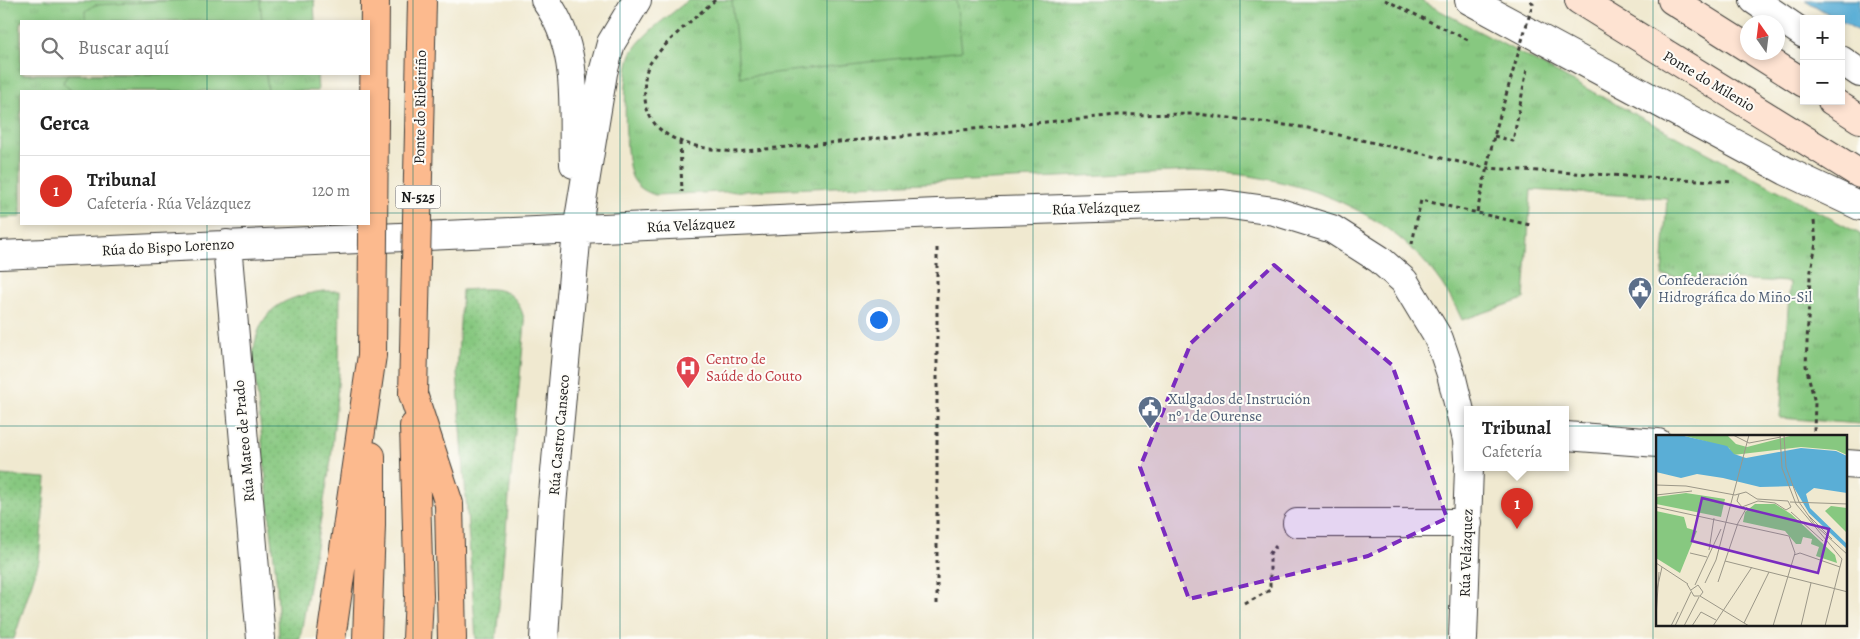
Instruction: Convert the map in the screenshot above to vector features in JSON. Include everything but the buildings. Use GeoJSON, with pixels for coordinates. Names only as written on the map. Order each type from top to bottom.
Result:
{"type":"FeatureCollection","features":[{"type":"Feature","properties":{"kind":"highway","name":"N-525"},"geometry":{"type":"LineString","coordinates":[[367,639],[371,526],[375,0]]}},
{"type":"Feature","properties":{"kind":"highway","name":"Ponte do Ribeiriño"},"geometry":{"type":"LineString","coordinates":[[413,394],[422,0]]}},
{"type":"Feature","properties":{"kind":"highway","name":"N-525"},"geometry":{"type":"LineString","coordinates":[[331,639],[372,355]]}},
{"type":"Feature","properties":{"kind":"highway","name":"N-525"},"geometry":{"type":"LineString","coordinates":[[413,394],[419,596],[417,639]]}},
{"type":"Feature","properties":{"kind":"highway","name":"N-525"},"geometry":{"type":"LineString","coordinates":[[413,394],[448,504],[452,639]]}},
{"type":"Feature","properties":{"kind":"street","name":"Rúa Castro Canseco"},"geometry":{"type":"LineString","coordinates":[[545,0],[557,16],[570,53],[575,101],[576,230]]}},
{"type":"Feature","properties":{"kind":"street","name":"Rúa Castro Canseco"},"geometry":{"type":"LineString","coordinates":[[544,639],[552,505],[576,230],[603,73],[610,43],[637,0]]}},
{"type":"Feature","properties":{"kind":"street"},"geometry":{"type":"LineString","coordinates":[[1469,0],[1786,171],[1860,206]]}},
{"type":"Feature","properties":{"kind":"street","name":"Ponte do Milenio"},"geometry":{"type":"LineString","coordinates":[[1579,0],[1850,167]]}},
{"type":"Feature","properties":{"kind":"street"},"geometry":{"type":"LineString","coordinates":[[1672,0],[1740,43]]}},
{"type":"Feature","properties":{"kind":"street"},"geometry":{"type":"LineString","coordinates":[[1754,0],[1800,31]]}},
{"type":"Feature","properties":{"kind":"street"},"geometry":{"type":"LineString","coordinates":[[1768,60],[1800,80]]}},
{"type":"Feature","properties":{"kind":"street"},"geometry":{"type":"LineString","coordinates":[[1845,63],[1860,73]]}},
{"type":"Feature","properties":{"kind":"street"},"geometry":{"type":"LineString","coordinates":[[1838,105],[1860,119]]}},
{"type":"Feature","properties":{"kind":"street","name":"Rúa Velázquez"},"geometry":{"type":"LineString","coordinates":[[576,230],[937,213],[1223,204],[1274,210],[1332,229],[1379,259],[1404,281],[1439,339],[1452,374],[1464,427]]}},
{"type":"Feature","properties":{"kind":"street","name":"Rúa do Bispo Lorenzo"},"geometry":{"type":"LineString","coordinates":[[0,255],[576,230]]}},
{"type":"Feature","properties":{"kind":"street","name":"Rúa Mateo de Prado"},"geometry":{"type":"LineString","coordinates":[[227,244],[261,639]]}},
{"type":"Feature","properties":{"kind":"street"},"geometry":{"type":"LineString","coordinates":[[1569,436],[1656,443]]}},
{"type":"Feature","properties":{"kind":"street","name":"Rúa Velázquez"},"geometry":{"type":"LineString","coordinates":[[1463,639],[1470,471]]}},
{"type":"Feature","properties":{"kind":"street"},"geometry":{"type":"LineString","coordinates":[[1297,524],[1468,523]]}},
{"type":"Feature","properties":{"kind":"path"},"geometry":{"type":"LineString","coordinates":[[715,0],[649,66],[644,89],[646,112],[659,128],[680,142],[706,149],[735,152],[1118,115],[1197,114],[1308,128],[1486,168],[1739,182]]}},
{"type":"Feature","properties":{"kind":"path"},"geometry":{"type":"LineString","coordinates":[[1385,0],[1474,42]]}},
{"type":"Feature","properties":{"kind":"path"},"geometry":{"type":"LineString","coordinates":[[1477,212],[1494,136],[1533,3],[1528,0]]}},
{"type":"Feature","properties":{"kind":"path"},"geometry":{"type":"LineString","coordinates":[[1510,59],[1536,72]]}},
{"type":"Feature","properties":{"kind":"path"},"geometry":{"type":"LineString","coordinates":[[1494,136],[1513,141],[1527,68]]}},
{"type":"Feature","properties":{"kind":"path"},"geometry":{"type":"LineString","coordinates":[[680,142],[683,225]]}},
{"type":"Feature","properties":{"kind":"path"},"geometry":{"type":"LineString","coordinates":[[1412,245],[1421,200],[1530,225]]}},
{"type":"Feature","properties":{"kind":"path"},"geometry":{"type":"LineString","coordinates":[[937,213],[937,604]]}},
{"type":"Feature","properties":{"kind":"path"},"geometry":{"type":"LineString","coordinates":[[1814,215],[1816,243],[1810,276],[1806,366],[1815,403],[1814,431]]}},
{"type":"Feature","properties":{"kind":"path"},"geometry":{"type":"LineString","coordinates":[[1246,604],[1270,590],[1270,553],[1297,524]]}},
{"type":"Feature","properties":{"kind":"highlighted area"},"geometry":{"type":"Polygon","coordinates":[[[1274,265],[1392,365],[1447,518],[1368,556],[1189,599],[1140,467],[1191,343],[1274,265]]]}},
{"type":"Feature","properties":{"kind":"green space"},"geometry":{"type":"Polygon","coordinates":[[[0,0],[314,0],[315,20],[20,20],[20,75],[317,75],[318,90],[20,90],[20,217],[0,218],[0,0]]]}},
{"type":"Feature","properties":{"kind":"green space"},"geometry":{"type":"Polygon","coordinates":[[[184,0],[260,0],[262,20],[86,20],[86,11],[95,5],[184,0]]]}},
{"type":"Feature","properties":{"kind":"green space"},"geometry":{"type":"Polygon","coordinates":[[[688,0],[1420,0],[1860,234],[1860,424],[1780,418],[1790,282],[1662,276],[1667,198],[1531,190],[1524,299],[1462,320],[1441,283],[1415,252],[1385,227],[1351,207],[1314,192],[1274,181],[1234,174],[1193,171],[655,195],[644,190],[636,183],[629,167],[625,94],[629,61],[637,44],[688,0]]]}},
{"type":"Feature","properties":{"kind":"green space"},"geometry":{"type":"Polygon","coordinates":[[[732,0],[956,0],[962,51],[740,77],[732,0]]]}},
{"type":"Feature","properties":{"kind":"green space"},"geometry":{"type":"Polygon","coordinates":[[[67,75],[266,75],[268,90],[71,90],[63,83],[67,75]]]}},
{"type":"Feature","properties":{"kind":"green space"},"geometry":{"type":"Polygon","coordinates":[[[495,289],[511,295],[517,301],[525,323],[496,639],[476,639],[457,372],[462,290],[495,289]]]}},
{"type":"Feature","properties":{"kind":"green space"},"geometry":{"type":"Polygon","coordinates":[[[323,291],[340,291],[339,374],[331,460],[300,639],[279,639],[277,587],[253,354],[261,326],[274,308],[295,297],[323,291]]]}},
{"type":"Feature","properties":{"kind":"green space"},"geometry":{"type":"Polygon","coordinates":[[[0,475],[46,478],[39,561],[14,639],[0,639],[0,475]]]}},
{"type":"Feature","properties":{"kind":"water"},"geometry":{"type":"Polygon","coordinates":[[[1805,0],[1860,0],[1860,32],[1845,23],[1845,15],[1830,15],[1805,0]]]}},
{"type":"Feature","properties":{"kind":"place","name":"Confederación Hidrográfica do Miño-Sil"},"geometry":{"type":"Point","coordinates":[1640,310]}},
{"type":"Feature","properties":{"kind":"place","name":"Centro de Saúde do Couto"},"geometry":{"type":"Point","coordinates":[688,389]}},
{"type":"Feature","properties":{"kind":"place","name":"Xulgados de Instrución nº 1 de Ourense"},"geometry":{"type":"Point","coordinates":[1150,429]}},
{"type":"Feature","properties":{"kind":"place","name":"Tribunal"},"geometry":{"type":"Point","coordinates":[1517,529]}}]}
